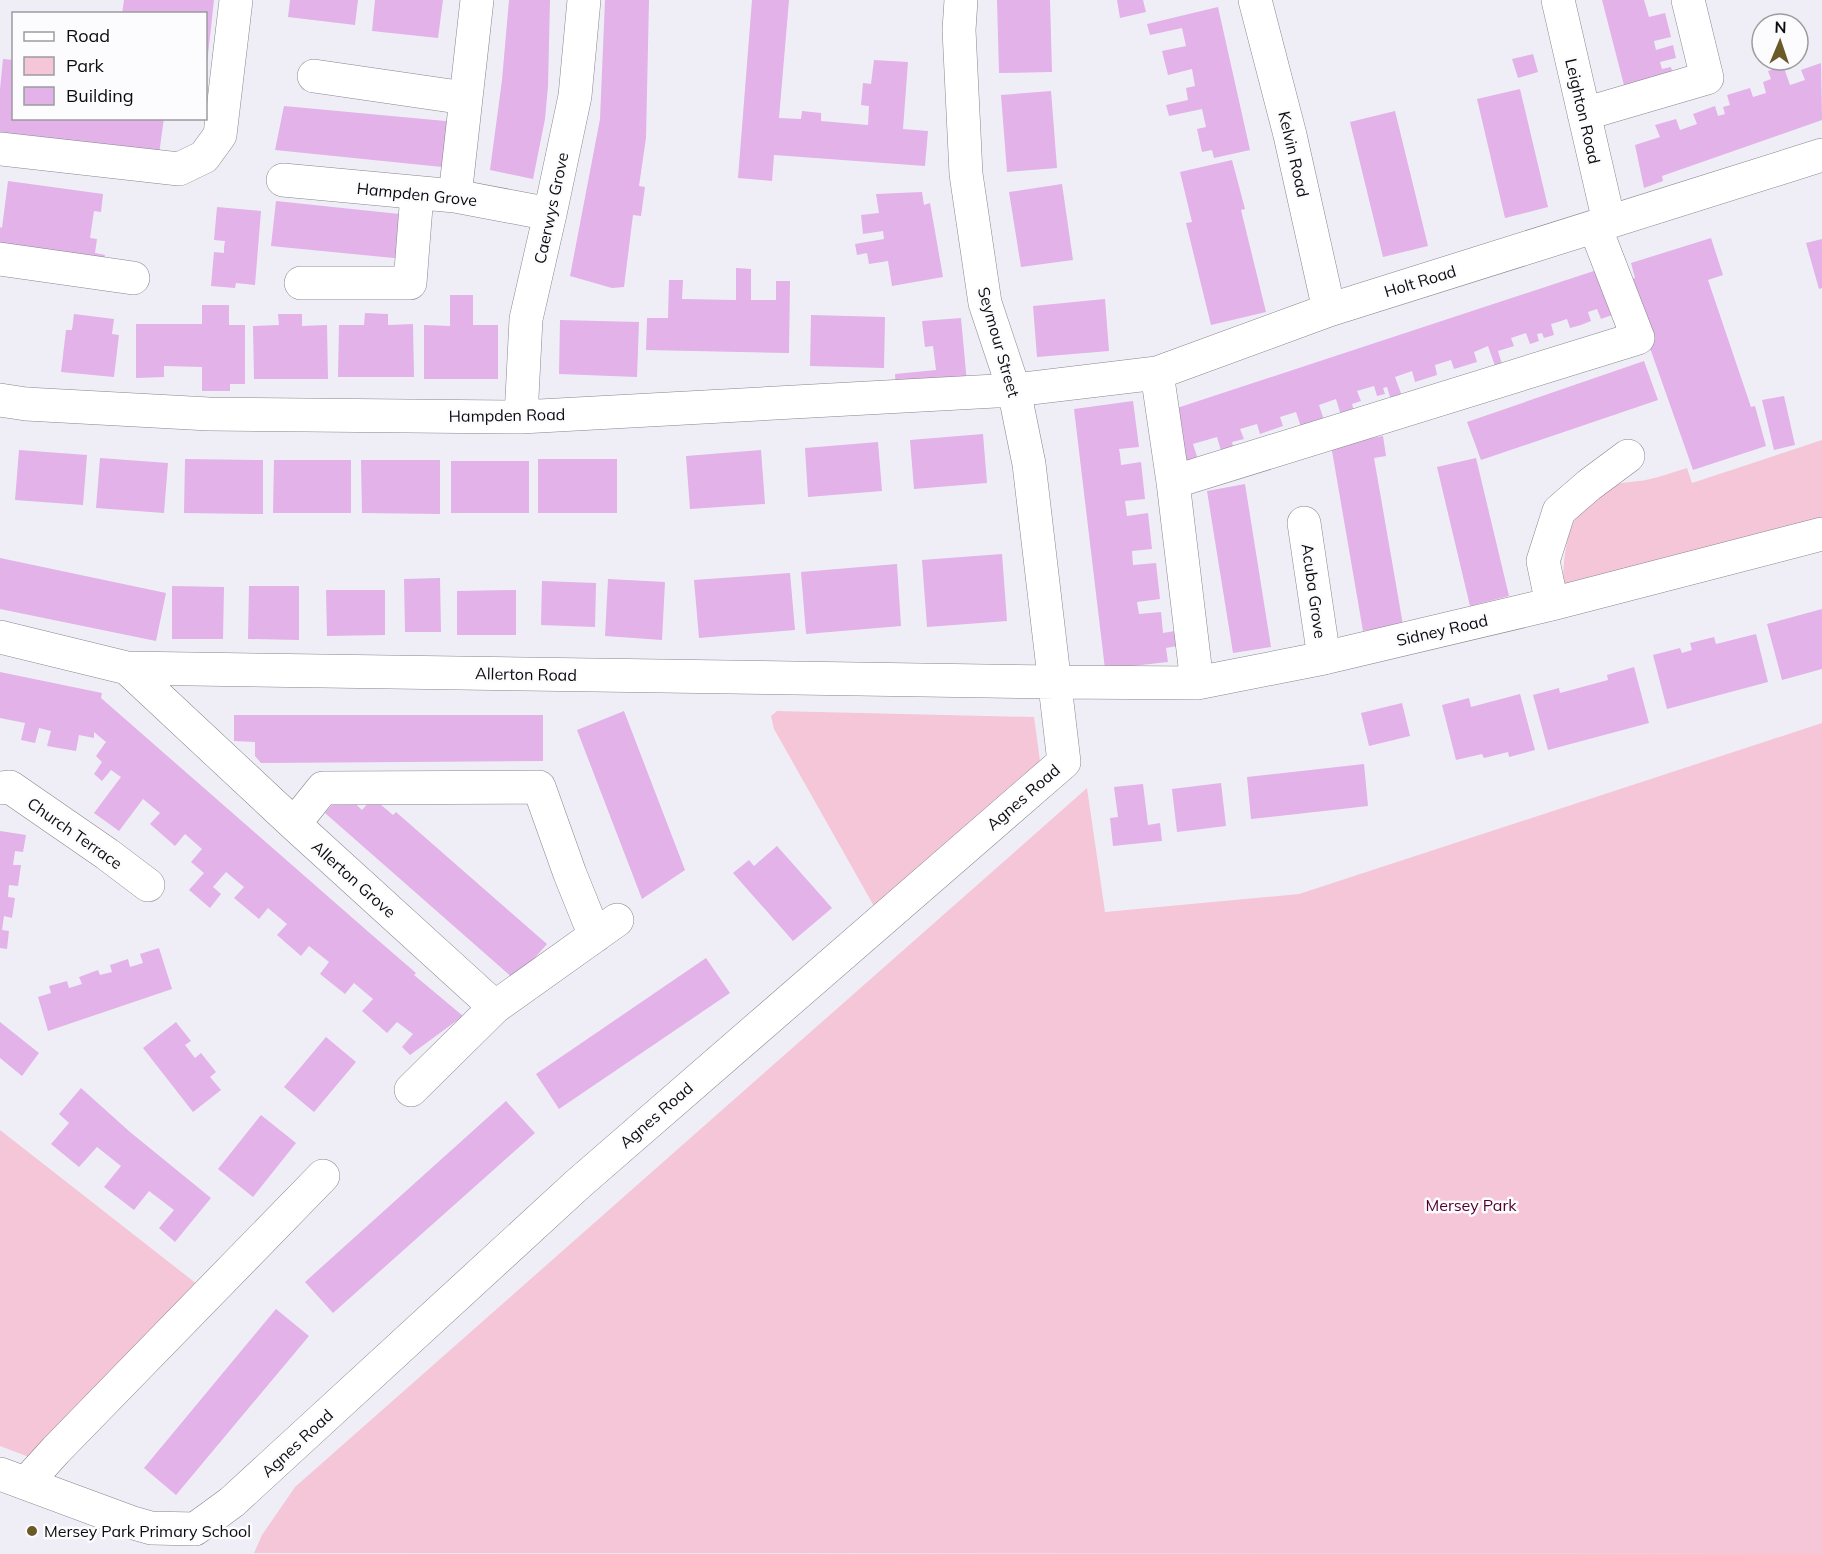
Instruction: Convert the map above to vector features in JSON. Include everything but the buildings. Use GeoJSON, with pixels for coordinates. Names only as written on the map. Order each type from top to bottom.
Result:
{"type":"FeatureCollection","features":[{"type":"Feature","properties":{"kind":"street"},"geometry":{"type":"LineString","coordinates":[[0,149],[178,169],[204,157],[220,135],[236,0]]}},
{"type":"Feature","properties":{"kind":"street"},"geometry":{"type":"LineString","coordinates":[[455,196],[477,0]]}},
{"type":"Feature","properties":{"kind":"street","name":"Caerwys Grove"},"geometry":{"type":"LineString","coordinates":[[520,417],[526,319],[574,96],[584,0]]}},
{"type":"Feature","properties":{"kind":"street","name":"Seymour Street"},"geometry":{"type":"LineString","coordinates":[[960,0],[959,30],[966,174],[985,303],[1014,390],[1029,464],[1056,682]]}},
{"type":"Feature","properties":{"kind":"street","name":"Kelvin Road"},"geometry":{"type":"LineString","coordinates":[[1255,0],[1290,135],[1329,310]]}},
{"type":"Feature","properties":{"kind":"street","name":"Leighton Road"},"geometry":{"type":"LineString","coordinates":[[1173,482],[1638,338],[1602,225],[1584,114],[1558,0]]}},
{"type":"Feature","properties":{"kind":"street"},"geometry":{"type":"LineString","coordinates":[[1584,114],[1707,78],[1688,0]]}},
{"type":"Feature","properties":{"kind":"street"},"geometry":{"type":"LineString","coordinates":[[314,76],[465,98]]}},
{"type":"Feature","properties":{"kind":"street","name":"Holt Road"},"geometry":{"type":"LineString","coordinates":[[1014,390],[1157,373],[1329,310],[1822,154]]}},
{"type":"Feature","properties":{"kind":"street","name":"Hampden Grove"},"geometry":{"type":"LineString","coordinates":[[283,180],[455,196],[550,214]]}},
{"type":"Feature","properties":{"kind":"street"},"geometry":{"type":"LineString","coordinates":[[302,283],[410,283],[417,194]]}},
{"type":"Feature","properties":{"kind":"street"},"geometry":{"type":"LineString","coordinates":[[0,259],[133,278]]}},
{"type":"Feature","properties":{"kind":"street"},"geometry":{"type":"LineString","coordinates":[[1157,373],[1173,482],[1197,683]]}},
{"type":"Feature","properties":{"kind":"street","name":"Hampden Road"},"geometry":{"type":"LineString","coordinates":[[0,400],[26,404],[209,414],[520,417],[1014,390]]}},
{"type":"Feature","properties":{"kind":"street"},"geometry":{"type":"LineString","coordinates":[[1552,604],[1543,561],[1559,511],[1628,456]]}},
{"type":"Feature","properties":{"kind":"street","name":"Acuba Grove"},"geometry":{"type":"LineString","coordinates":[[1304,523],[1324,658]]}},
{"type":"Feature","properties":{"kind":"street","name":"Sidney Road"},"geometry":{"type":"LineString","coordinates":[[1056,682],[1197,683],[1324,658],[1552,604],[1822,534]]}},
{"type":"Feature","properties":{"kind":"street","name":"Allerton Road"},"geometry":{"type":"LineString","coordinates":[[0,637],[127,668],[1056,682]]}},
{"type":"Feature","properties":{"kind":"street","name":"Allerton Grove"},"geometry":{"type":"LineString","coordinates":[[127,668],[495,1007]]}},
{"type":"Feature","properties":{"kind":"street","name":"Agnes Road"},"geometry":{"type":"LineString","coordinates":[[13,1478],[151,1528],[195,1529],[232,1503],[578,1184],[1064,762],[1056,682]]}},
{"type":"Feature","properties":{"kind":"street","name":"Church Terrace"},"geometry":{"type":"LineString","coordinates":[[0,788],[10,787],[148,885]]}},
{"type":"Feature","properties":{"kind":"street"},"geometry":{"type":"LineString","coordinates":[[294,824],[323,788],[539,787],[570,874],[606,928],[495,1007],[411,1089]]}},
{"type":"Feature","properties":{"kind":"street"},"geometry":{"type":"LineString","coordinates":[[13,1478],[56,1450],[323,1176]]}},
{"type":"Feature","properties":{"kind":"green space"},"geometry":{"type":"Polygon","coordinates":[[[1822,440],[1822,527],[1563,589],[1564,559],[1571,529],[1585,504],[1596,494],[1610,486],[1646,480],[1687,468],[1692,483],[1822,440]]]}},
{"type":"Feature","properties":{"kind":"green space"},"geometry":{"type":"Polygon","coordinates":[[[777,711],[1034,717],[1040,761],[875,908],[774,729],[771,716],[777,711]]]}},
{"type":"Feature","properties":{"kind":"green space","name":"Mersey Park"},"geometry":{"type":"Polygon","coordinates":[[[1822,723],[1822,1554],[254,1553],[262,1535],[295,1487],[1087,788],[1105,912],[1299,894],[1822,723]]]}},
{"type":"Feature","properties":{"kind":"green space"},"geometry":{"type":"Polygon","coordinates":[[[0,1130],[202,1288],[29,1457],[0,1446],[0,1130]]]}},
{"type":"Feature","properties":{"kind":"place","name":"Mersey Park Primary School"},"geometry":{"type":"Point","coordinates":[32,1531]}}]}
